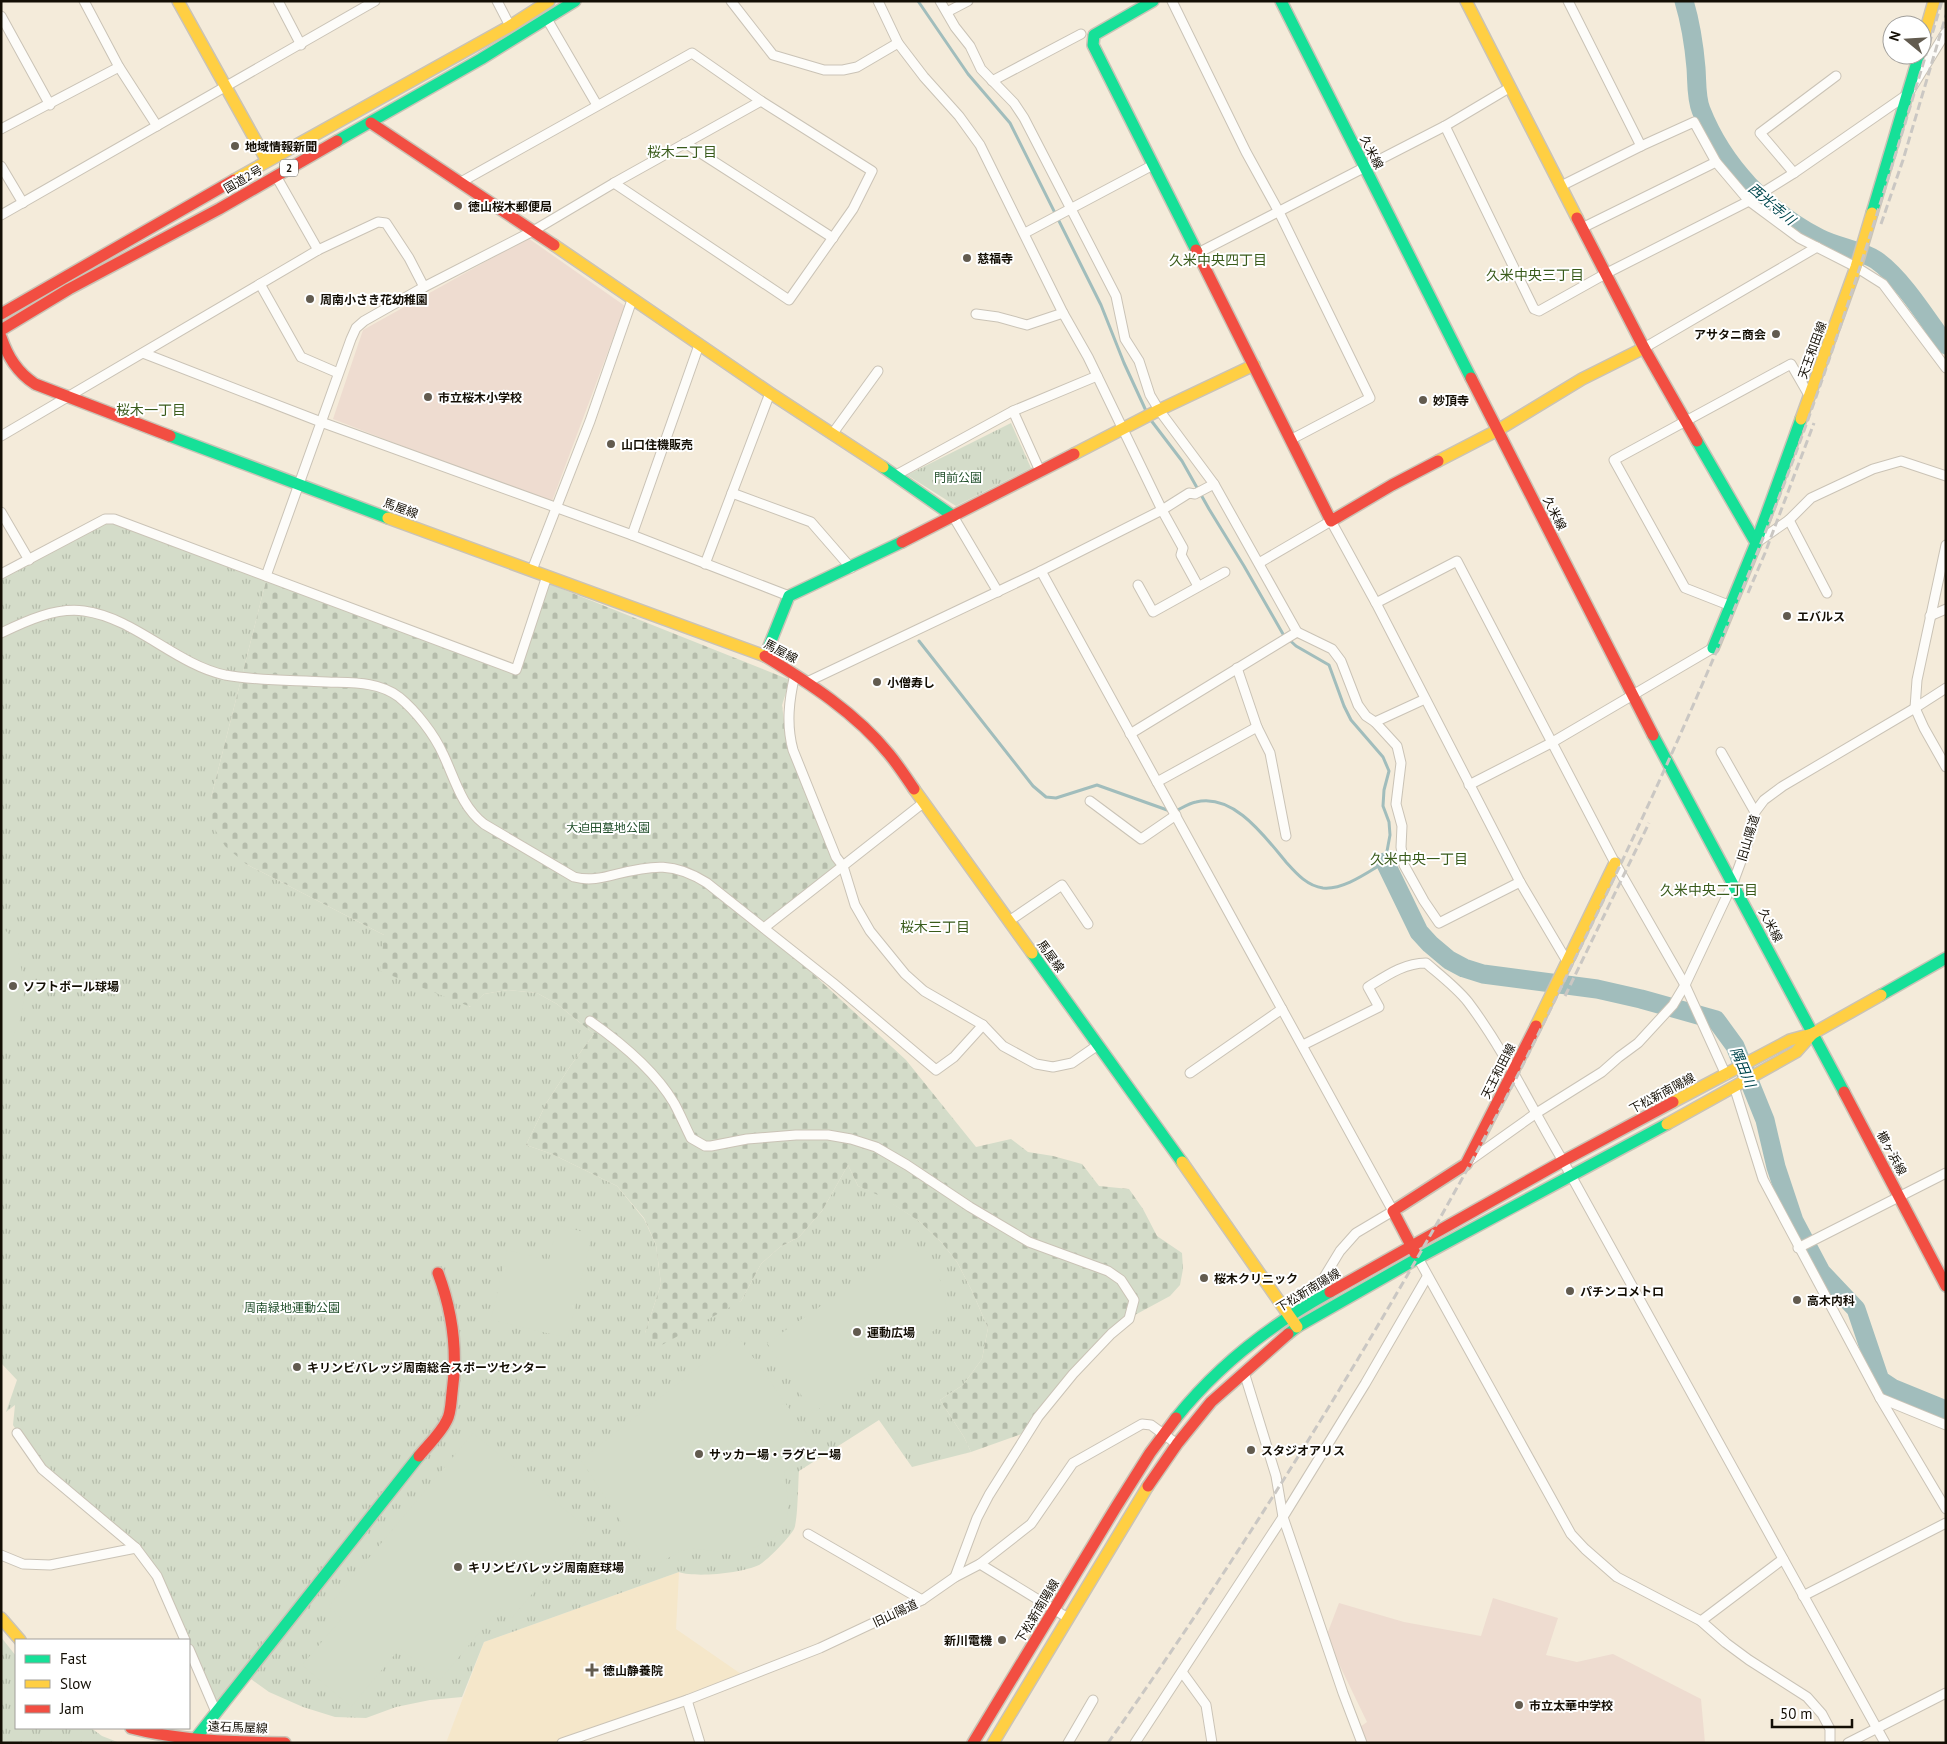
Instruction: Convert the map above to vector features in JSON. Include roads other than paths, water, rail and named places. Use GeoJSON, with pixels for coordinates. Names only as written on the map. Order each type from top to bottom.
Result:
{"type":"FeatureCollection","features":[{"type":"Feature","properties":{"kind":"main road"},"geometry":{"type":"LineString","coordinates":[[178,1],[266,161]]}},
{"type":"Feature","properties":{"kind":"main road"},"geometry":{"type":"LineString","coordinates":[[1153,1],[1094,35],[1093,45],[1292,439],[1331,521],[1392,486],[1498,430],[1582,379],[1644,348]]}},
{"type":"Feature","properties":{"kind":"main road","name":"久米線"},"geometry":{"type":"LineString","coordinates":[[1281,1],[1632,696],[1812,1034]]}},
{"type":"Feature","properties":{"kind":"main road"},"geometry":{"type":"LineString","coordinates":[[1466,1],[1644,348],[1756,544]]}},
{"type":"Feature","properties":{"kind":"main road"},"geometry":{"type":"LineString","coordinates":[[1930,15],[1934,1]]}},
{"type":"Feature","properties":{"kind":"main road","name":"国道2号"},"geometry":{"type":"LineString","coordinates":[[1,314],[266,161],[510,26],[549,2]]}},
{"type":"Feature","properties":{"kind":"main road","name":"国道2号"},"geometry":{"type":"LineString","coordinates":[[1,330],[69,289],[220,209],[371,123],[559,11],[580,3]]}},
{"type":"Feature","properties":{"kind":"main road","name":"天王和田線"},"geometry":{"type":"LineString","coordinates":[[1714,648],[1756,544],[1856,267],[1915,65]]}},
{"type":"Feature","properties":{"kind":"main road"},"geometry":{"type":"LineString","coordinates":[[371,123],[461,182],[770,393],[896,475],[953,516]]}},
{"type":"Feature","properties":{"kind":"main road","name":"馬屋線"},"geometry":{"type":"LineString","coordinates":[[1,337],[8,356],[25,378],[35,384],[298,485],[765,656],[807,682],[871,732],[889,754],[1297,1327]]}},
{"type":"Feature","properties":{"kind":"main road"},"geometry":{"type":"LineString","coordinates":[[765,656],[789,596],[851,568],[1124,430],[1159,410],[1254,365]]}},
{"type":"Feature","properties":{"kind":"main road","name":"天王和田線"},"geometry":{"type":"LineString","coordinates":[[1466,1164],[1568,963],[1615,863]]}},
{"type":"Feature","properties":{"kind":"main road","name":"下松新南陽線"},"geometry":{"type":"LineString","coordinates":[[973,1743],[1132,1480],[1163,1434],[1233,1358],[1290,1315],[1324,1295],[1563,1161],[1790,1040],[1812,1034],[1946,958]]}},
{"type":"Feature","properties":{"kind":"main road","name":"下松新南陽線"},"geometry":{"type":"LineString","coordinates":[[993,1743],[1145,1490],[1177,1444],[1211,1402],[1269,1350],[1297,1327],[1418,1258],[1755,1076],[1796,1052],[1812,1034]]}},
{"type":"Feature","properties":{"kind":"main road","name":"櫛ヶ浜線"},"geometry":{"type":"LineString","coordinates":[[1812,1034],[1946,1286]]}},
{"type":"Feature","properties":{"kind":"main road"},"geometry":{"type":"LineString","coordinates":[[1418,1258],[1393,1211],[1466,1164]]}},
{"type":"Feature","properties":{"kind":"main road"},"geometry":{"type":"LineString","coordinates":[[194,1741],[448,1419],[455,1366],[455,1337],[447,1297],[438,1273]]}},
{"type":"Feature","properties":{"kind":"main road"},"geometry":{"type":"LineString","coordinates":[[1,1618],[19,1639]]}},
{"type":"Feature","properties":{"kind":"main road","name":"遠石馬屋線"},"geometry":{"type":"LineString","coordinates":[[135,1729],[194,1741],[285,1743]]}},
{"type":"Feature","properties":{"kind":"street"},"geometry":{"type":"LineString","coordinates":[[84,1],[119,67],[157,126]]}},
{"type":"Feature","properties":{"kind":"street"},"geometry":{"type":"LineString","coordinates":[[278,1],[301,45]]}},
{"type":"Feature","properties":{"kind":"street"},"geometry":{"type":"LineString","coordinates":[[1,216],[375,1]]}},
{"type":"Feature","properties":{"kind":"street"},"geometry":{"type":"LineString","coordinates":[[497,1],[510,26]]}},
{"type":"Feature","properties":{"kind":"street"},"geometry":{"type":"LineString","coordinates":[[731,1],[774,55],[824,70],[843,70],[857,66],[898,43]]}},
{"type":"Feature","properties":{"kind":"street"},"geometry":{"type":"LineString","coordinates":[[878,1],[898,43],[924,77],[959,116],[980,145],[1063,313],[1088,357],[1162,510],[1183,548],[1181,555],[1198,586]]}},
{"type":"Feature","properties":{"kind":"street"},"geometry":{"type":"LineString","coordinates":[[940,1],[955,27],[970,46],[981,69],[1014,103],[1024,118],[1116,296],[1126,339],[1139,361],[1150,395],[1159,410],[1214,484],[1297,632],[1332,649],[1341,660],[1358,705],[1366,716],[1397,746],[1401,763],[1396,804],[1402,826],[1401,847],[1404,865],[1424,902],[1440,923],[1520,882]]}},
{"type":"Feature","properties":{"kind":"street"},"geometry":{"type":"LineString","coordinates":[[947,12],[968,1]]}},
{"type":"Feature","properties":{"kind":"street"},"geometry":{"type":"LineString","coordinates":[[1172,1],[1370,398],[1292,439]]}},
{"type":"Feature","properties":{"kind":"street"},"geometry":{"type":"LineString","coordinates":[[1568,1],[1641,146]]}},
{"type":"Feature","properties":{"kind":"street"},"geometry":{"type":"LineString","coordinates":[[1,16],[50,105]]}},
{"type":"Feature","properties":{"kind":"street"},"geometry":{"type":"LineString","coordinates":[[547,19],[597,105]]}},
{"type":"Feature","properties":{"kind":"street"},"geometry":{"type":"LineString","coordinates":[[1445,126],[1534,309],[1538,311],[1749,201],[1794,174],[1908,94],[1946,32]]}},
{"type":"Feature","properties":{"kind":"street"},"geometry":{"type":"LineString","coordinates":[[992,81],[1081,34]]}},
{"type":"Feature","properties":{"kind":"street"},"geometry":{"type":"LineString","coordinates":[[461,182],[692,53],[761,101],[872,171],[853,209],[789,300],[614,183]]}},
{"type":"Feature","properties":{"kind":"street"},"geometry":{"type":"LineString","coordinates":[[1,129],[50,105],[119,67]]}},
{"type":"Feature","properties":{"kind":"street"},"geometry":{"type":"LineString","coordinates":[[1794,174],[1760,133],[1836,76]]}},
{"type":"Feature","properties":{"kind":"street"},"geometry":{"type":"LineString","coordinates":[[1198,253],[1445,126],[1509,88]]}},
{"type":"Feature","properties":{"kind":"street"},"geometry":{"type":"LineString","coordinates":[[266,576],[338,373],[356,328],[364,321],[424,287],[533,231],[614,183],[761,101]]}},
{"type":"Feature","properties":{"kind":"street"},"geometry":{"type":"LineString","coordinates":[[1562,186],[1641,146],[1694,122],[1716,162],[1749,201],[1799,238],[1856,267],[1883,284],[1946,368]]}},
{"type":"Feature","properties":{"kind":"street"},"geometry":{"type":"LineString","coordinates":[[686,143],[832,238]]}},
{"type":"Feature","properties":{"kind":"street"},"geometry":{"type":"LineString","coordinates":[[1582,228],[1716,162]]}},
{"type":"Feature","properties":{"kind":"street"},"geometry":{"type":"LineString","coordinates":[[1025,233],[1153,165]]}},
{"type":"Feature","properties":{"kind":"street"},"geometry":{"type":"LineString","coordinates":[[1,166],[22,203]]}},
{"type":"Feature","properties":{"kind":"street"},"geometry":{"type":"LineString","coordinates":[[276,176],[318,250]]}},
{"type":"Feature","properties":{"kind":"street"},"geometry":{"type":"LineString","coordinates":[[1,436],[318,250],[378,222],[386,223],[409,258],[424,287]]}},
{"type":"Feature","properties":{"kind":"street"},"geometry":{"type":"LineString","coordinates":[[1644,348],[1817,248]]}},
{"type":"Feature","properties":{"kind":"street"},"geometry":{"type":"LineString","coordinates":[[260,284],[301,357],[338,373]]}},
{"type":"Feature","properties":{"kind":"street"},"geometry":{"type":"LineString","coordinates":[[532,570],[590,421],[632,300]]}},
{"type":"Feature","properties":{"kind":"street"},"geometry":{"type":"LineString","coordinates":[[976,314],[998,317],[1026,325],[1063,313]]}},
{"type":"Feature","properties":{"kind":"street"},"geometry":{"type":"LineString","coordinates":[[632,535],[699,345]]}},
{"type":"Feature","properties":{"kind":"street"},"geometry":{"type":"LineString","coordinates":[[143,353],[321,422],[632,535],[789,596]]}},
{"type":"Feature","properties":{"kind":"street"},"geometry":{"type":"LineString","coordinates":[[1731,606],[1685,588],[1614,460],[1791,364],[1810,397]]}},
{"type":"Feature","properties":{"kind":"street"},"geometry":{"type":"LineString","coordinates":[[833,433],[878,371]]}},
{"type":"Feature","properties":{"kind":"street"},"geometry":{"type":"LineString","coordinates":[[896,475],[1013,411],[1097,376]]}},
{"type":"Feature","properties":{"kind":"street"},"geometry":{"type":"LineString","coordinates":[[705,564],[770,393]]}},
{"type":"Feature","properties":{"kind":"street"},"geometry":{"type":"LineString","coordinates":[[1013,411],[1040,471]]}},
{"type":"Feature","properties":{"kind":"street"},"geometry":{"type":"LineString","coordinates":[[1756,544],[1789,520],[1811,498],[1873,469],[1901,461],[1946,476]]}},
{"type":"Feature","properties":{"kind":"street"},"geometry":{"type":"LineString","coordinates":[[807,682],[1041,571],[1162,510],[1189,493],[1195,494],[1214,484]]}},
{"type":"Feature","properties":{"kind":"street"},"geometry":{"type":"LineString","coordinates":[[732,493],[811,522],[851,568]]}},
{"type":"Feature","properties":{"kind":"street"},"geometry":{"type":"LineString","coordinates":[[1,512],[28,560]]}},
{"type":"Feature","properties":{"kind":"street"},"geometry":{"type":"LineString","coordinates":[[953,516],[998,592]]}},
{"type":"Feature","properties":{"kind":"street"},"geometry":{"type":"LineString","coordinates":[[1,574],[105,519],[114,519],[516,670],[547,576]]}},
{"type":"Feature","properties":{"kind":"street"},"geometry":{"type":"LineString","coordinates":[[1789,520],[1827,593]]}},
{"type":"Feature","properties":{"kind":"street"},"geometry":{"type":"LineString","coordinates":[[1260,563],[1331,521],[1376,603],[1520,882],[1568,963]]}},
{"type":"Feature","properties":{"kind":"street"},"geometry":{"type":"LineString","coordinates":[[1946,545],[1917,680],[1915,708],[1946,767]]}},
{"type":"Feature","properties":{"kind":"street"},"geometry":{"type":"LineString","coordinates":[[1376,603],[1457,561],[1615,863],[1685,985],[1728,1074]]}},
{"type":"Feature","properties":{"kind":"street"},"geometry":{"type":"LineString","coordinates":[[1041,571],[1393,1211],[1356,1233],[1340,1251],[1323,1278],[1324,1295]]}},
{"type":"Feature","properties":{"kind":"street"},"geometry":{"type":"LineString","coordinates":[[1138,585],[1153,612],[1225,572]]}},
{"type":"Feature","properties":{"kind":"street"},"geometry":{"type":"LineString","coordinates":[[1930,616],[1946,609]]}},
{"type":"Feature","properties":{"kind":"street"},"geometry":{"type":"LineString","coordinates":[[1,634],[38,617],[54,613],[85,611],[118,622],[195,664],[222,674],[377,686],[400,698],[417,716],[442,752],[464,802],[475,818],[574,877],[582,879],[602,878],[648,867],[680,869],[707,884],[764,928],[834,983],[936,1070],[954,1057],[983,1025]]}},
{"type":"Feature","properties":{"kind":"street"},"geometry":{"type":"LineString","coordinates":[[1130,734],[1297,632]]}},
{"type":"Feature","properties":{"kind":"street"},"geometry":{"type":"LineString","coordinates":[[1469,785],[1551,743],[1714,648]]}},
{"type":"Feature","properties":{"kind":"street"},"geometry":{"type":"LineString","coordinates":[[1237,668],[1257,727],[1270,753],[1286,836]]}},
{"type":"Feature","properties":{"kind":"street"},"geometry":{"type":"LineString","coordinates":[[795,674],[788,705],[790,737],[793,750],[836,857],[843,866],[854,905],[886,953],[924,991],[983,1025],[1004,1046],[1036,1064],[1054,1067],[1072,1063],[1098,1045]]}},
{"type":"Feature","properties":{"kind":"street","name":"旧山陽道"},"geometry":{"type":"LineString","coordinates":[[1466,1164],[1534,1114],[1602,1072],[1638,1044],[1673,1005],[1685,985],[1733,883],[1747,845],[1755,812],[1764,800],[1783,786],[1946,688]]}},
{"type":"Feature","properties":{"kind":"street"},"geometry":{"type":"LineString","coordinates":[[1374,722],[1425,699]]}},
{"type":"Feature","properties":{"kind":"street"},"geometry":{"type":"LineString","coordinates":[[1157,782],[1257,727]]}},
{"type":"Feature","properties":{"kind":"street"},"geometry":{"type":"LineString","coordinates":[[1721,752],[1755,812]]}},
{"type":"Feature","properties":{"kind":"street"},"geometry":{"type":"LineString","coordinates":[[1090,802],[1141,839],[1176,815]]}},
{"type":"Feature","properties":{"kind":"street"},"geometry":{"type":"LineString","coordinates":[[764,928],[924,803]]}},
{"type":"Feature","properties":{"kind":"street"},"geometry":{"type":"LineString","coordinates":[[1009,921],[1062,885],[1088,924]]}},
{"type":"Feature","properties":{"kind":"street"},"geometry":{"type":"LineString","coordinates":[[1303,1045],[1379,1007],[1368,987],[1415,963],[1426,963],[1467,1001],[1513,1072],[1534,1114],[1563,1161],[1884,1743]]}},
{"type":"Feature","properties":{"kind":"street"},"geometry":{"type":"LineString","coordinates":[[1190,1073],[1282,1009]]}},
{"type":"Feature","properties":{"kind":"street"},"geometry":{"type":"LineString","coordinates":[[590,1021],[610,1035],[656,1078],[673,1102],[691,1138],[696,1142],[705,1146],[711,1146],[747,1139],[796,1135],[828,1135],[868,1144],[888,1153],[970,1208],[1029,1242],[1108,1271],[1121,1280],[1134,1300],[1129,1319],[1111,1334],[1073,1374],[1038,1416],[989,1495],[977,1518],[955,1577]]}},
{"type":"Feature","properties":{"kind":"street"},"geometry":{"type":"LineString","coordinates":[[1736,1085],[1762,1179],[1880,1398],[1946,1509]]}},
{"type":"Feature","properties":{"kind":"street"},"geometry":{"type":"LineString","coordinates":[[1798,1248],[1946,1173]]}},
{"type":"Feature","properties":{"kind":"street"},"geometry":{"type":"LineString","coordinates":[[1418,1258],[1571,1534],[1584,1549],[1617,1576],[1701,1621],[1749,1660],[1807,1697],[1822,1714],[1830,1729],[1830,1743]]}},
{"type":"Feature","properties":{"kind":"street"},"geometry":{"type":"LineString","coordinates":[[1134,1743],[1283,1517],[1365,1384],[1427,1277]]}},
{"type":"Feature","properties":{"kind":"street"},"geometry":{"type":"LineString","coordinates":[[1244,1372],[1276,1476],[1283,1517],[1362,1743]]}},
{"type":"Feature","properties":{"kind":"street"},"geometry":{"type":"LineString","coordinates":[[1880,1398],[1946,1424]]}},
{"type":"Feature","properties":{"kind":"street","name":"旧山陽道"},"geometry":{"type":"LineString","coordinates":[[562,1743],[687,1700],[820,1648],[922,1600],[955,1577],[980,1564],[1031,1524],[1073,1463],[1142,1424],[1151,1425],[1177,1444]]}},
{"type":"Feature","properties":{"kind":"street"},"geometry":{"type":"LineString","coordinates":[[17,1433],[42,1469],[136,1548],[157,1576],[185,1639]]}},
{"type":"Feature","properties":{"kind":"street"},"geometry":{"type":"LineString","coordinates":[[1803,1596],[1946,1523]]}},
{"type":"Feature","properties":{"kind":"street"},"geometry":{"type":"LineString","coordinates":[[808,1534],[922,1600]]}},
{"type":"Feature","properties":{"kind":"street"},"geometry":{"type":"LineString","coordinates":[[1,1555],[23,1564],[50,1565],[136,1548]]}},
{"type":"Feature","properties":{"kind":"street"},"geometry":{"type":"LineString","coordinates":[[1701,1621],[1782,1559]]}},
{"type":"Feature","properties":{"kind":"street"},"geometry":{"type":"LineString","coordinates":[[980,1564],[1068,1618]]}},
{"type":"Feature","properties":{"kind":"street"},"geometry":{"type":"LineString","coordinates":[[190,1651],[216,1712]]}},
{"type":"Feature","properties":{"kind":"street"},"geometry":{"type":"LineString","coordinates":[[1182,1672],[1206,1705],[1212,1743]]}},
{"type":"Feature","properties":{"kind":"street"},"geometry":{"type":"LineString","coordinates":[[1848,1743],[1946,1692]]}},
{"type":"Feature","properties":{"kind":"street"},"geometry":{"type":"LineString","coordinates":[[687,1700],[700,1743]]}},
{"type":"Feature","properties":{"kind":"street"},"geometry":{"type":"LineString","coordinates":[[1068,1743],[1093,1700]]}},
{"type":"Feature","properties":{"kind":"waterway"},"geometry":{"type":"LineString","coordinates":[[918,1],[968,74],[1010,123],[1101,305],[1124,363],[1147,413]]}},
{"type":"Feature","properties":{"kind":"waterway","name":"西光寺川"},"geometry":{"type":"LineString","coordinates":[[1684,1],[1693,43],[1699,105],[1721,150],[1734,168],[1765,200],[1800,227],[1819,238],[1870,257],[1886,268],[1914,300],[1946,345]]}},
{"type":"Feature","properties":{"kind":"waterway"},"geometry":{"type":"LineString","coordinates":[[1150,419],[1182,461],[1283,634],[1296,646],[1329,665],[1351,720],[1383,757],[1389,771],[1384,790],[1383,806],[1389,822],[1390,835],[1385,862],[1347,883],[1331,888],[1323,888],[1312,885],[1298,875],[1258,830],[1236,810],[1210,801],[1188,804],[1176,811]]}},
{"type":"Feature","properties":{"kind":"waterway"},"geometry":{"type":"LineString","coordinates":[[919,641],[1033,786],[1046,797],[1056,798],[1097,785],[1170,811]]}},
{"type":"Feature","properties":{"kind":"waterway","name":"隅田川"},"geometry":{"type":"LineString","coordinates":[[1385,862],[1419,932],[1449,960],[1464,968],[1483,974],[1597,989],[1716,1020],[1735,1046],[1765,1120],[1776,1167],[1794,1221],[1821,1272],[1856,1309],[1880,1380],[1892,1388],[1946,1410]]}},
{"type":"Feature","properties":{"kind":"railway"},"geometry":{"type":"LineString","coordinates":[[1108,1743],[1161,1667],[1263,1512],[1408,1275],[1510,1090],[1618,871],[1673,751],[1725,630],[1798,447],[1855,281],[1942,1]]}},
{"type":"Feature","properties":{"kind":"railway"},"geometry":{"type":"LineString","coordinates":[[1881,224],[1903,160],[1946,15]]}},
{"type":"Feature","properties":{"kind":"railway"},"geometry":{"type":"LineString","coordinates":[[1748,593],[1814,423]]}},
{"type":"Feature","properties":{"kind":"railway"},"geometry":{"type":"LineString","coordinates":[[1565,996],[1649,823]]}},
{"type":"Feature","properties":{"kind":"place","name":"地域情報新聞"},"geometry":{"type":"Point","coordinates":[235,146]}},
{"type":"Feature","properties":{"kind":"place","name":"徳山桜木郵便局"},"geometry":{"type":"Point","coordinates":[458,206]}},
{"type":"Feature","properties":{"kind":"place","name":"慈福寺"},"geometry":{"type":"Point","coordinates":[967,258]}},
{"type":"Feature","properties":{"kind":"place","name":"周南小さき花幼稚園"},"geometry":{"type":"Point","coordinates":[310,299]}},
{"type":"Feature","properties":{"kind":"place","name":"アサタニ商会"},"geometry":{"type":"Point","coordinates":[1776,334]}},
{"type":"Feature","properties":{"kind":"place","name":"市立桜木小学校"},"geometry":{"type":"Point","coordinates":[428,397]}},
{"type":"Feature","properties":{"kind":"place","name":"妙頂寺"},"geometry":{"type":"Point","coordinates":[1423,400]}},
{"type":"Feature","properties":{"kind":"place","name":"山口住機販売"},"geometry":{"type":"Point","coordinates":[611,444]}},
{"type":"Feature","properties":{"kind":"place","name":"エバルス"},"geometry":{"type":"Point","coordinates":[1787,616]}},
{"type":"Feature","properties":{"kind":"place","name":"小僧寿し"},"geometry":{"type":"Point","coordinates":[877,682]}},
{"type":"Feature","properties":{"kind":"place","name":"ソフトボール球場"},"geometry":{"type":"Point","coordinates":[13,986]}},
{"type":"Feature","properties":{"kind":"place","name":"桜木クリニック"},"geometry":{"type":"Point","coordinates":[1204,1278]}},
{"type":"Feature","properties":{"kind":"place","name":"パチンコメトロ"},"geometry":{"type":"Point","coordinates":[1570,1291]}},
{"type":"Feature","properties":{"kind":"place","name":"高木内科"},"geometry":{"type":"Point","coordinates":[1797,1300]}},
{"type":"Feature","properties":{"kind":"place","name":"運動広場"},"geometry":{"type":"Point","coordinates":[857,1332]}},
{"type":"Feature","properties":{"kind":"place","name":"キリンビバレッジ周南総合スポーツセンター"},"geometry":{"type":"Point","coordinates":[297,1367]}},
{"type":"Feature","properties":{"kind":"place","name":"スタジオアリス"},"geometry":{"type":"Point","coordinates":[1251,1450]}},
{"type":"Feature","properties":{"kind":"place","name":"サッカー場・ラグビー場"},"geometry":{"type":"Point","coordinates":[699,1454]}},
{"type":"Feature","properties":{"kind":"place","name":"キリンビバレッジ周南庭球場"},"geometry":{"type":"Point","coordinates":[458,1567]}},
{"type":"Feature","properties":{"kind":"place","name":"新川電機"},"geometry":{"type":"Point","coordinates":[1002,1640]}},
{"type":"Feature","properties":{"kind":"place","name":"徳山静養院"},"geometry":{"type":"Point","coordinates":[592,1670]}},
{"type":"Feature","properties":{"kind":"place","name":"市立太華中学校"},"geometry":{"type":"Point","coordinates":[1519,1705]}},
{"type":"Feature","properties":{"kind":"district","name":"桜木二丁目"},"geometry":{"type":"Point","coordinates":[682,152]}},
{"type":"Feature","properties":{"kind":"district","name":"久米中央四丁目"},"geometry":{"type":"Point","coordinates":[1218,260]}},
{"type":"Feature","properties":{"kind":"district","name":"久米中央三丁目"},"geometry":{"type":"Point","coordinates":[1535,275]}},
{"type":"Feature","properties":{"kind":"district","name":"桜木一丁目"},"geometry":{"type":"Point","coordinates":[151,410]}},
{"type":"Feature","properties":{"kind":"district","name":"久米中央一丁目"},"geometry":{"type":"Point","coordinates":[1419,859]}},
{"type":"Feature","properties":{"kind":"district","name":"久米中央二丁目"},"geometry":{"type":"Point","coordinates":[1709,890]}},
{"type":"Feature","properties":{"kind":"district","name":"桜木三丁目"},"geometry":{"type":"Point","coordinates":[935,927]}},
{"type":"Feature","properties":{"kind":"park label","name":"門前公園"},"geometry":{"type":"Point","coordinates":[958,477]}},
{"type":"Feature","properties":{"kind":"park label","name":"大迫田墓地公園"},"geometry":{"type":"Point","coordinates":[608,827]}},
{"type":"Feature","properties":{"kind":"park label","name":"周南緑地運動公園"},"geometry":{"type":"Point","coordinates":[292,1307]}}]}
